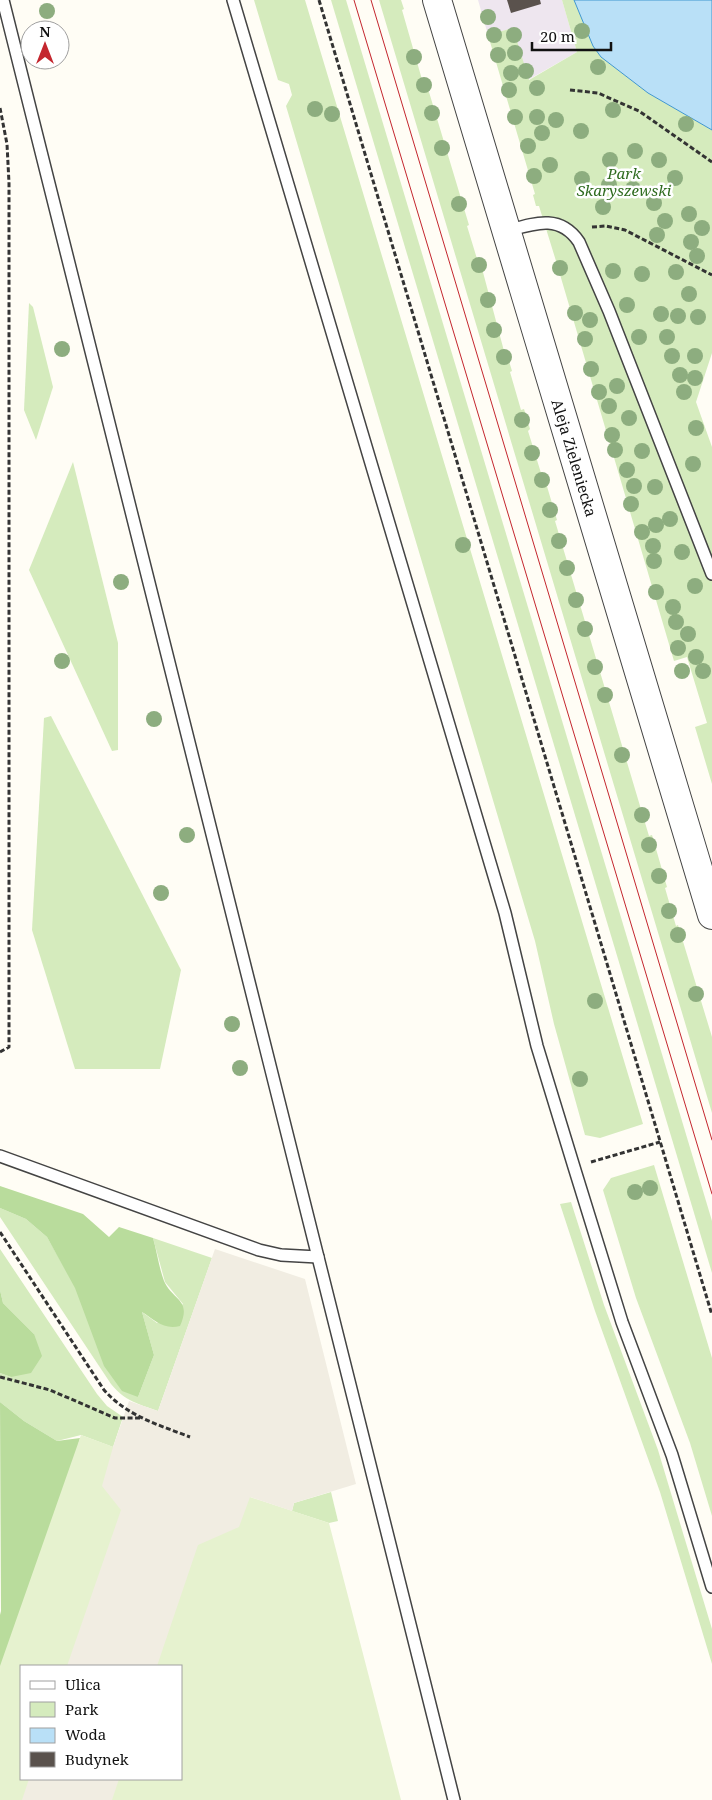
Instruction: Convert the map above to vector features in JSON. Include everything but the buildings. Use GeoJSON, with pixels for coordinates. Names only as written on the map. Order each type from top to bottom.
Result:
{"type":"FeatureCollection","features":[{"type":"Feature","properties":{"kind":"street","name":"Aleja Zieleniecka"},"geometry":{"type":"LineString","coordinates":[[438,0],[712,915]]}},
{"type":"Feature","properties":{"kind":"lane"},"geometry":{"type":"LineString","coordinates":[[3,0],[454,1800]]}},
{"type":"Feature","properties":{"kind":"lane"},"geometry":{"type":"LineString","coordinates":[[233,0],[505,913],[538,1046],[574,1167],[622,1322],[672,1455],[712,1586]]}},
{"type":"Feature","properties":{"kind":"lane"},"geometry":{"type":"LineString","coordinates":[[507,231],[537,223],[552,223],[567,228],[573,234],[585,255],[609,311],[712,574]]}},
{"type":"Feature","properties":{"kind":"lane"},"geometry":{"type":"LineString","coordinates":[[0,1156],[259,1250],[281,1255],[318,1257]]}},
{"type":"Feature","properties":{"kind":"path"},"geometry":{"type":"LineString","coordinates":[[319,0],[712,1315]]}},
{"type":"Feature","properties":{"kind":"path"},"geometry":{"type":"LineString","coordinates":[[570,90],[598,93],[640,111],[712,162]]}},
{"type":"Feature","properties":{"kind":"path"},"geometry":{"type":"LineString","coordinates":[[0,108],[7,144],[9,183],[9,1047],[0,1052]]}},
{"type":"Feature","properties":{"kind":"path"},"geometry":{"type":"LineString","coordinates":[[573,234],[592,227],[606,226],[625,230],[712,275]]}},
{"type":"Feature","properties":{"kind":"path"},"geometry":{"type":"LineString","coordinates":[[603,1158],[660,1142]]}},
{"type":"Feature","properties":{"kind":"path"},"geometry":{"type":"LineString","coordinates":[[0,1232],[104,1390],[114,1402],[141,1418],[190,1437]]}},
{"type":"Feature","properties":{"kind":"path"},"geometry":{"type":"LineString","coordinates":[[0,1377],[50,1390],[116,1418],[141,1418]]}},
{"type":"Feature","properties":{"kind":"shaded area"},"geometry":{"type":"Polygon","coordinates":[[[478,0],[562,0],[577,52],[528,80],[513,28],[488,35],[478,0]]]}},
{"type":"Feature","properties":{"kind":"shaded area"},"geometry":{"type":"Polygon","coordinates":[[[215,1249],[305,1279],[356,1484],[294,1503],[292,1511],[250,1497],[239,1527],[198,1545],[157,1665],[67,1665],[121,1510],[102,1486],[129,1401],[158,1411],[215,1249]]]}},
{"type":"Feature","properties":{"kind":"shaded area"},"geometry":{"type":"Polygon","coordinates":[[[29,1780],[119,1780],[112,1800],[22,1800],[29,1780]]]}},
{"type":"Feature","properties":{"kind":"green space"},"geometry":{"type":"Polygon","coordinates":[[[254,0],[305,0],[643,1124],[600,1138],[585,1135],[554,1024],[535,941],[286,106],[292,95],[289,84],[278,80],[254,0]]]}},
{"type":"Feature","properties":{"kind":"green space"},"geometry":{"type":"Polygon","coordinates":[[[331,0],[346,0],[712,1221],[712,1273],[331,0]]]}},
{"type":"Feature","properties":{"kind":"green space"},"geometry":{"type":"Polygon","coordinates":[[[379,0],[401,0],[404,9],[402,10],[423,83],[426,82],[469,225],[467,226],[478,262],[480,261],[504,351],[506,351],[512,371],[510,372],[521,410],[524,409],[530,429],[528,431],[541,473],[543,473],[557,520],[555,521],[649,836],[652,835],[676,926],[678,925],[712,1037],[712,1113],[379,0]]]}},
{"type":"Feature","properties":{"kind":"green space","name":"Park Skaryszewski"},"geometry":{"type":"Polygon","coordinates":[[[562,0],[574,0],[593,46],[601,57],[648,93],[712,130],[712,353],[696,402],[712,447],[712,784],[695,727],[707,723],[687,657],[674,661],[556,261],[539,206],[536,206],[533,195],[535,194],[488,35],[513,28],[529,80],[577,52],[562,0]]]}},
{"type":"Feature","properties":{"kind":"green space"},"geometry":{"type":"Polygon","coordinates":[[[29,303],[33,307],[53,387],[36,440],[24,410],[29,303]]]}},
{"type":"Feature","properties":{"kind":"green space"},"geometry":{"type":"Polygon","coordinates":[[[73,462],[118,643],[118,750],[112,751],[29,570],[73,462]]]}},
{"type":"Feature","properties":{"kind":"green space"},"geometry":{"type":"Polygon","coordinates":[[[51,716],[181,970],[160,1069],[75,1069],[32,930],[44,718],[51,716]]]}},
{"type":"Feature","properties":{"kind":"green space"},"geometry":{"type":"Polygon","coordinates":[[[654,1165],[712,1358],[712,1516],[690,1443],[636,1298],[603,1190],[611,1178],[654,1165]]]}},
{"type":"Feature","properties":{"kind":"green space"},"geometry":{"type":"Polygon","coordinates":[[[0,1186],[83,1214],[109,1237],[119,1227],[153,1238],[164,1281],[183,1305],[184,1310],[180,1326],[174,1327],[160,1324],[142,1312],[154,1355],[138,1397],[122,1391],[104,1366],[75,1288],[47,1237],[26,1219],[0,1208],[0,1186]]]}},
{"type":"Feature","properties":{"kind":"green space"},"geometry":{"type":"Polygon","coordinates":[[[571,1202],[604,1305],[658,1450],[712,1629],[712,1664],[660,1492],[595,1311],[560,1204],[571,1202]]]}},
{"type":"Feature","properties":{"kind":"green space"},"geometry":{"type":"Polygon","coordinates":[[[0,1208],[26,1219],[47,1237],[138,1397],[154,1355],[142,1312],[157,1323],[183,1304],[165,1282],[153,1238],[212,1258],[158,1411],[127,1398],[111,1384],[0,1217],[0,1208]]]}},
{"type":"Feature","properties":{"kind":"green space"},"geometry":{"type":"Polygon","coordinates":[[[0,1249],[97,1394],[107,1406],[123,1417],[113,1447],[81,1435],[57,1441],[24,1421],[0,1402],[0,1373],[11,1377],[34,1334],[3,1303],[0,1290],[0,1249]]]}},
{"type":"Feature","properties":{"kind":"green space"},"geometry":{"type":"Polygon","coordinates":[[[0,1290],[3,1303],[34,1334],[42,1356],[31,1373],[11,1377],[0,1373],[0,1290]]]}},
{"type":"Feature","properties":{"kind":"green space"},"geometry":{"type":"Polygon","coordinates":[[[0,1402],[24,1421],[57,1441],[80,1438],[20,1665],[20,1780],[0,1800],[0,1402]]]}},
{"type":"Feature","properties":{"kind":"green space"},"geometry":{"type":"Polygon","coordinates":[[[81,1435],[250,1497],[329,1523],[401,1800],[0,1800],[0,1666],[81,1435]]]}},
{"type":"Feature","properties":{"kind":"green space"},"geometry":{"type":"Polygon","coordinates":[[[331,1492],[338,1521],[329,1523],[292,1511],[294,1503],[331,1492]]]}},
{"type":"Feature","properties":{"kind":"water"},"geometry":{"type":"Polygon","coordinates":[[[574,0],[712,0],[712,130],[648,93],[601,57],[593,46],[574,0]]]}},
{"type":"Feature","properties":{"kind":"tram line"},"geometry":{"type":"LineString","coordinates":[[354,0],[712,1194]]}},
{"type":"Feature","properties":{"kind":"tram line"},"geometry":{"type":"LineString","coordinates":[[371,0],[712,1140]]}}]}
